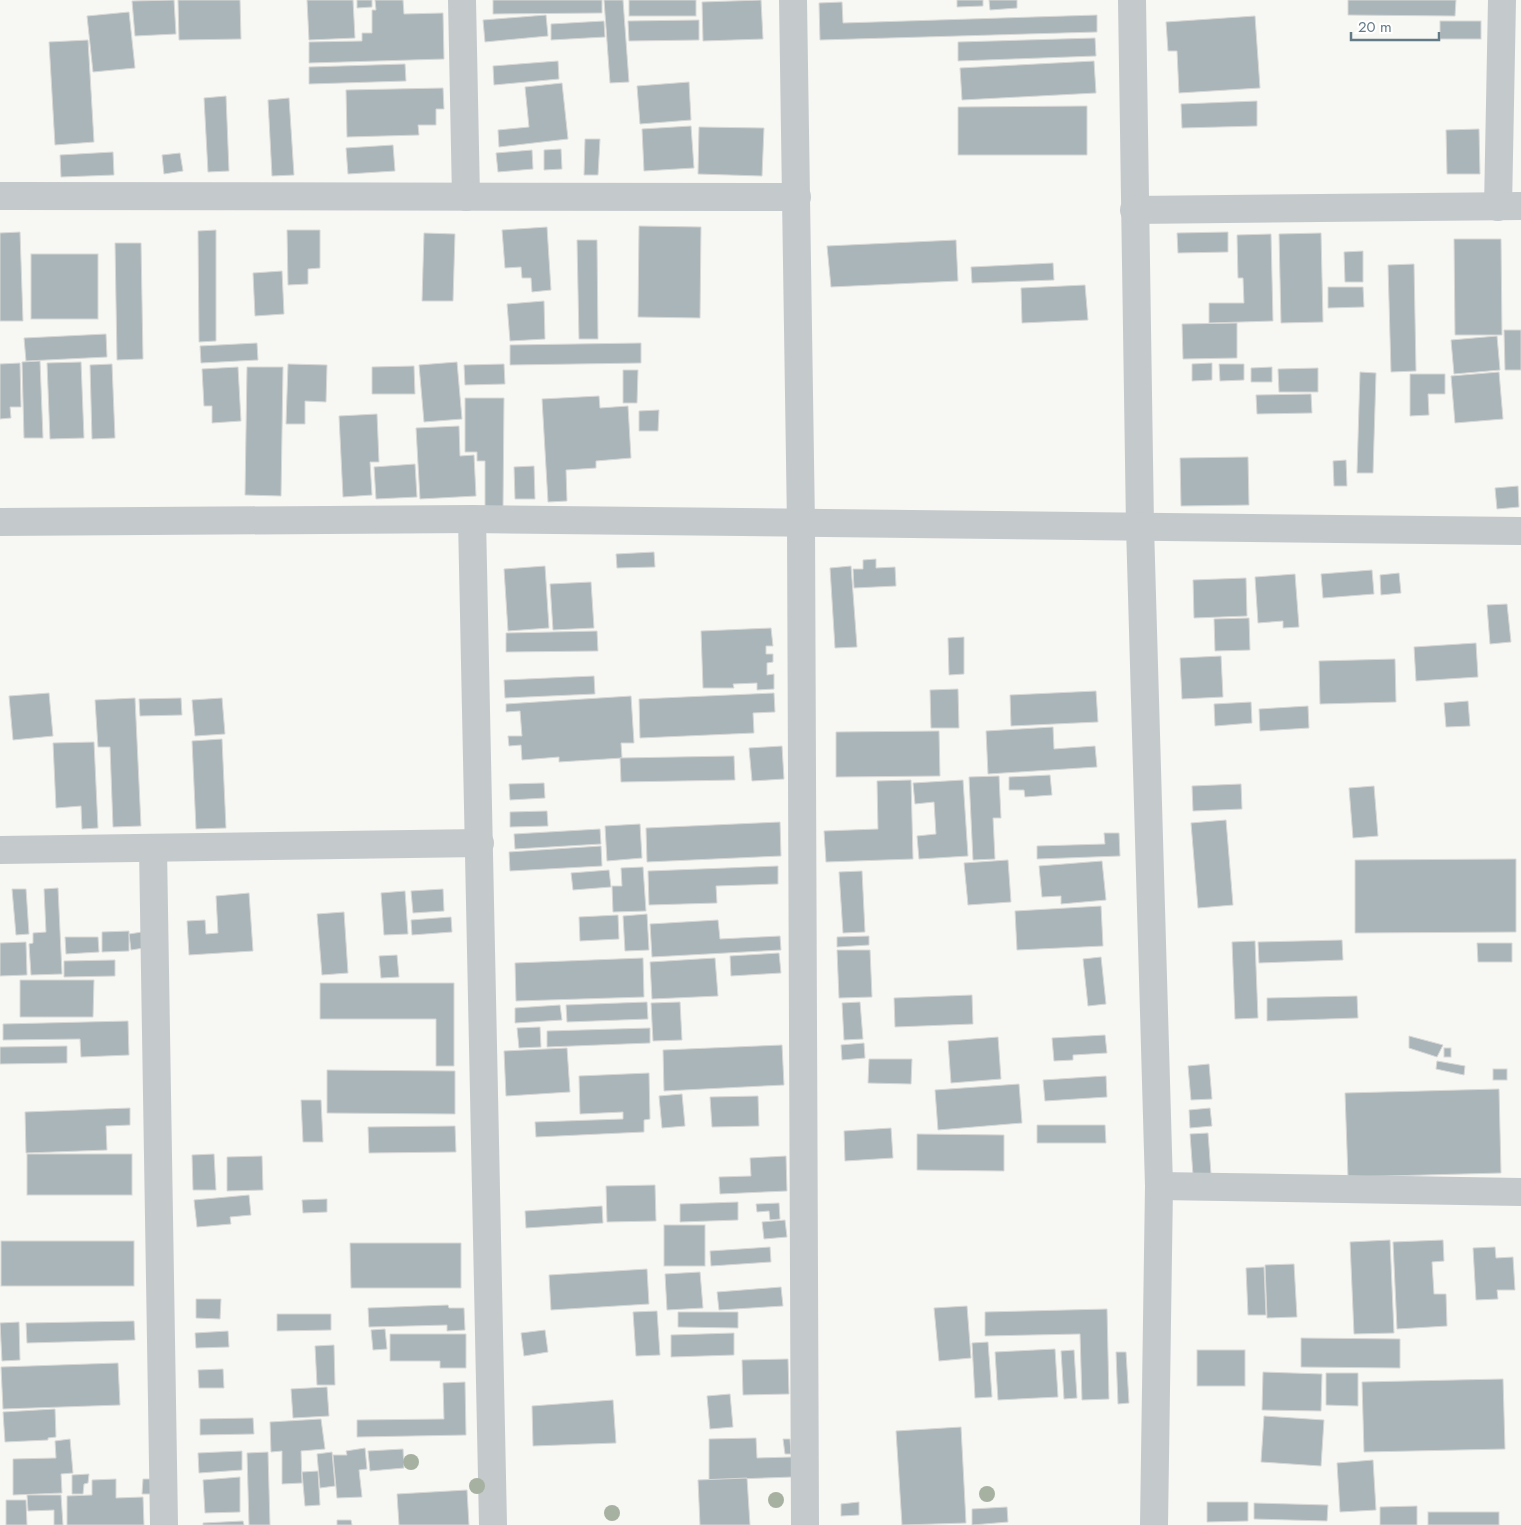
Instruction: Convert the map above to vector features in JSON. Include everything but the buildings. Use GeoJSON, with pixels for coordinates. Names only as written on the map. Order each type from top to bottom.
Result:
{"type":"FeatureCollection","features":[{"type":"Feature","properties":{"kind":"street"},"geometry":{"type":"LineString","coordinates":[[462,0],[466,197]]}},
{"type":"Feature","properties":{"kind":"street"},"geometry":{"type":"LineString","coordinates":[[794,0],[802,525],[804,1525]]}},
{"type":"Feature","properties":{"kind":"street"},"geometry":{"type":"LineString","coordinates":[[1132,0],[1140,526],[1159,1186],[1154,1525]]}},
{"type":"Feature","properties":{"kind":"street"},"geometry":{"type":"LineString","coordinates":[[1134,210],[1510,206],[1502,0]]}},
{"type":"Feature","properties":{"kind":"street"},"geometry":{"type":"LineString","coordinates":[[0,196],[797,197]]}},
{"type":"Feature","properties":{"kind":"street"},"geometry":{"type":"LineString","coordinates":[[472,519],[493,1525]]}},
{"type":"Feature","properties":{"kind":"street"},"geometry":{"type":"LineString","coordinates":[[0,522],[472,519],[802,525],[1140,526],[1521,531]]}},
{"type":"Feature","properties":{"kind":"street"},"geometry":{"type":"LineString","coordinates":[[0,850],[480,843]]}},
{"type":"Feature","properties":{"kind":"street"},"geometry":{"type":"LineString","coordinates":[[153,848],[164,1525]]}},
{"type":"Feature","properties":{"kind":"street"},"geometry":{"type":"LineString","coordinates":[[1159,1186],[1521,1192]]}}]}
